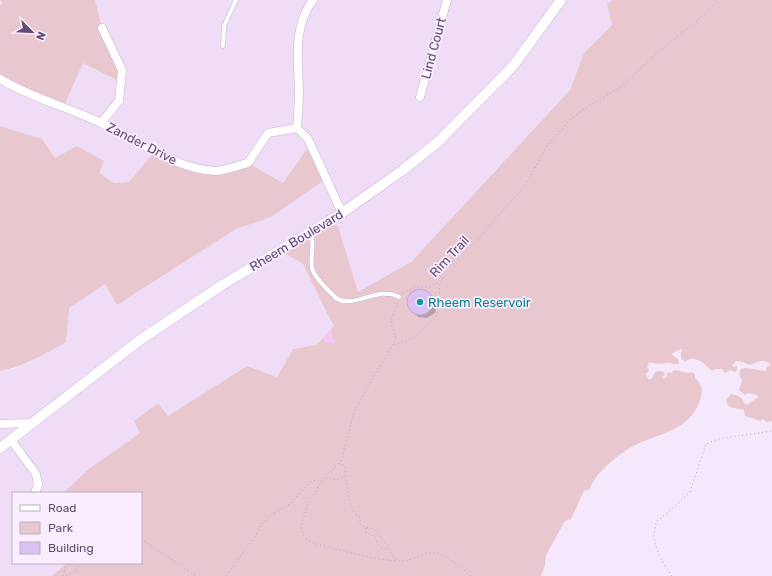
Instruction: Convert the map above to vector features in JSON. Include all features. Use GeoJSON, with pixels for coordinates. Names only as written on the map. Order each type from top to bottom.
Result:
{"type":"FeatureCollection","features":[{"type":"Feature","properties":{"kind":"street"},"geometry":{"type":"LineString","coordinates":[[313,0],[309,5],[300,30],[297,47],[299,93],[297,128],[308,139],[342,213]]}},
{"type":"Feature","properties":{"kind":"street","name":"Lind Court"},"geometry":{"type":"LineString","coordinates":[[420,97],[446,0]]}},
{"type":"Feature","properties":{"kind":"street","name":"Rheem Boulevard"},"geometry":{"type":"LineString","coordinates":[[0,448],[140,340],[222,285],[342,213],[403,170],[439,141],[513,66],[561,0]]}},
{"type":"Feature","properties":{"kind":"street"},"geometry":{"type":"LineString","coordinates":[[101,123],[119,100],[122,70],[102,28]]}},
{"type":"Feature","properties":{"kind":"street","name":"Zander Drive"},"geometry":{"type":"LineString","coordinates":[[0,79],[14,88],[101,123],[154,152],[186,166],[217,171],[248,163],[268,133],[297,128]]}},
{"type":"Feature","properties":{"kind":"street"},"geometry":{"type":"LineString","coordinates":[[0,424],[32,423]]}},
{"type":"Feature","properties":{"kind":"street"},"geometry":{"type":"LineString","coordinates":[[11,440],[36,474],[38,485],[35,492]]}},
{"type":"Feature","properties":{"kind":"lane"},"geometry":{"type":"LineString","coordinates":[[223,46],[224,26],[236,0]]}},
{"type":"Feature","properties":{"kind":"lane"},"geometry":{"type":"LineString","coordinates":[[312,232],[312,267],[314,273],[339,301],[363,299],[371,295],[383,294],[394,294],[400,297]]}},
{"type":"Feature","properties":{"kind":"path","name":"Rim Trail"},"geometry":{"type":"LineString","coordinates":[[400,297],[407,290],[416,286],[428,287],[440,282],[522,190],[547,146],[571,119],[581,111],[624,85],[655,55],[697,21],[719,0]]}},
{"type":"Feature","properties":{"kind":"path"},"geometry":{"type":"LineString","coordinates":[[393,346],[413,338],[437,316],[439,307],[440,282]]}},
{"type":"Feature","properties":{"kind":"path"},"geometry":{"type":"LineString","coordinates":[[400,297],[392,314],[391,322],[396,336],[393,346],[376,372],[354,412],[341,461],[322,480],[307,507],[301,526],[303,535],[308,540],[316,544],[376,559],[402,561],[420,555],[436,553],[457,564],[471,576]]}},
{"type":"Feature","properties":{"kind":"path"},"geometry":{"type":"LineString","coordinates":[[672,576],[658,551],[654,536],[656,522],[690,492],[706,444],[718,439],[772,431]]}},
{"type":"Feature","properties":{"kind":"path"},"geometry":{"type":"LineString","coordinates":[[341,461],[346,469],[345,476],[349,502],[356,516],[360,517],[360,524],[366,528],[372,528],[380,535],[389,546],[389,550],[396,561]]}},
{"type":"Feature","properties":{"kind":"path"},"geometry":{"type":"LineString","coordinates":[[325,477],[340,480],[345,476]]}},
{"type":"Feature","properties":{"kind":"path"},"geometry":{"type":"LineString","coordinates":[[226,576],[255,537],[260,526],[272,514],[290,504],[309,483],[316,480],[322,480]]}},
{"type":"Feature","properties":{"kind":"path"},"geometry":{"type":"LineString","coordinates":[[366,528],[366,532],[375,536],[379,546],[389,550]]}},
{"type":"Feature","properties":{"kind":"path"},"geometry":{"type":"LineString","coordinates":[[142,540],[196,576]]}},
{"type":"Feature","properties":{"kind":"path"},"geometry":{"type":"LineString","coordinates":[[63,576],[66,564]]}},
{"type":"Feature","properties":{"kind":"path"},"geometry":{"type":"LineString","coordinates":[[66,576],[76,571],[78,564]]}},
{"type":"Feature","properties":{"kind":"shaded area"},"geometry":{"type":"Polygon","coordinates":[[[95,0],[612,0],[607,4],[612,25],[584,53],[570,90],[411,262],[358,292],[338,226],[327,223],[303,264],[334,326],[316,345],[293,349],[277,377],[247,366],[168,416],[158,403],[140,433],[90,468],[64,492],[12,492],[12,564],[66,564],[52,576],[0,576],[0,371],[16,368],[38,358],[66,342],[68,308],[105,284],[117,305],[236,229],[271,217],[306,150],[283,183],[248,163],[217,171],[154,152],[129,182],[114,183],[98,173],[55,158],[42,139],[0,126],[0,79],[83,63],[102,28],[95,0]]]}},
{"type":"Feature","properties":{"kind":"green space"},"geometry":{"type":"Polygon","coordinates":[[[0,0],[95,0],[102,28],[122,70],[121,82],[83,63],[63,108],[0,79],[0,5],[2,3],[0,0]]]}},
{"type":"Feature","properties":{"kind":"green space"},"geometry":{"type":"Polygon","coordinates":[[[612,0],[772,0],[772,421],[767,422],[763,419],[760,421],[745,416],[744,410],[729,407],[726,401],[731,394],[742,399],[747,405],[758,397],[757,395],[749,393],[745,395],[739,390],[742,380],[739,374],[741,369],[746,368],[766,371],[767,367],[771,365],[766,361],[761,361],[750,365],[736,361],[732,365],[734,367],[737,366],[737,370],[735,372],[730,370],[725,373],[722,369],[715,369],[712,371],[702,362],[693,358],[685,361],[681,359],[681,349],[671,354],[678,359],[679,364],[658,364],[649,362],[647,367],[649,369],[646,374],[649,380],[655,372],[659,371],[664,372],[665,375],[661,378],[666,378],[667,372],[671,373],[675,370],[688,373],[692,372],[695,374],[695,378],[700,383],[702,391],[696,410],[682,425],[635,445],[615,458],[602,470],[592,483],[590,489],[584,491],[571,519],[565,521],[546,555],[545,565],[541,576],[52,576],[66,564],[142,564],[142,492],[64,492],[90,468],[140,433],[134,421],[158,403],[168,416],[247,366],[277,377],[293,349],[316,345],[324,337],[324,341],[336,342],[332,339],[331,329],[334,326],[303,264],[280,250],[327,223],[338,226],[358,292],[411,262],[570,90],[584,53],[612,25],[607,4],[612,0]]]}},
{"type":"Feature","properties":{"kind":"green space"},"geometry":{"type":"Polygon","coordinates":[[[0,126],[42,139],[55,158],[77,146],[104,161],[99,173],[114,183],[129,182],[154,152],[217,171],[248,163],[283,183],[306,150],[312,148],[326,179],[271,217],[236,229],[117,305],[105,284],[69,308],[66,342],[42,356],[18,366],[0,371],[0,126]]]}},
{"type":"Feature","properties":{"kind":"sand"},"geometry":{"type":"Polygon","coordinates":[[[331,329],[332,339],[336,342],[334,344],[324,341],[324,337],[331,329]]]}},
{"type":"Feature","properties":{"kind":"building","name":"Rheem Reservoir"},"geometry":{"type":"Polygon","coordinates":[[[420,289],[430,292],[433,302],[430,312],[420,315],[410,312],[407,302],[410,292],[420,289]]]}},
{"type":"Feature","properties":{"kind":"place","name":"Rheem Reservoir"},"geometry":{"type":"Point","coordinates":[420,302]}}]}
